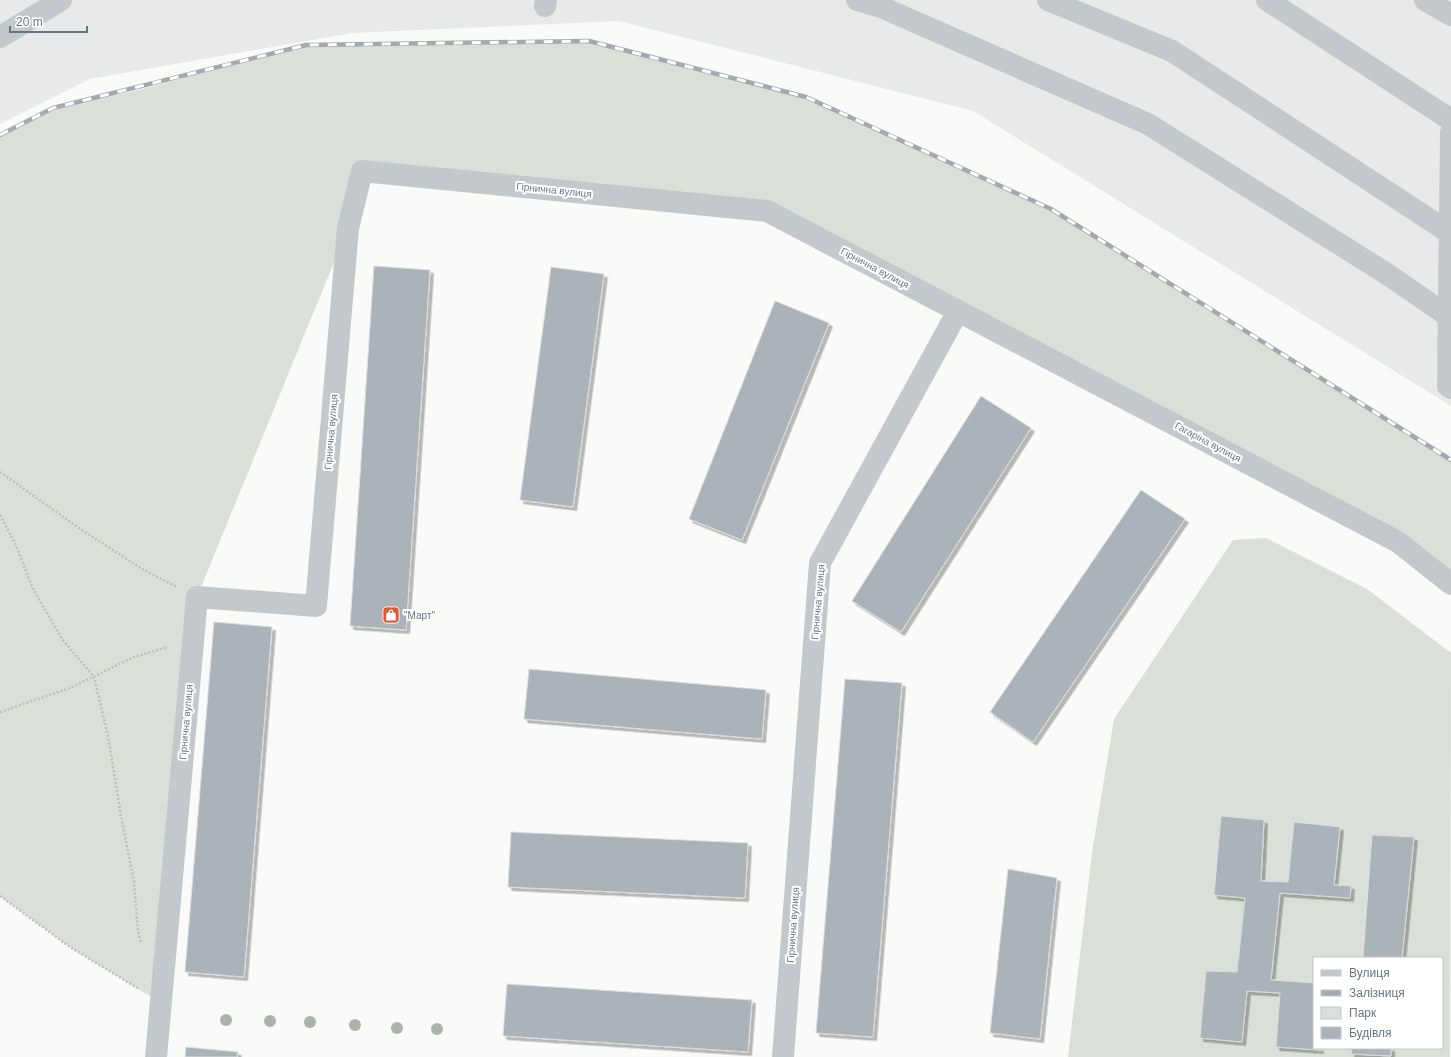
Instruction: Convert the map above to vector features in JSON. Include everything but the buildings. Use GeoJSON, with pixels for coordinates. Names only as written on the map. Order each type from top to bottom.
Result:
{"type":"FeatureCollection","features":[{"type":"Feature","properties":{"kind":"street"},"geometry":{"type":"LineString","coordinates":[[0,37],[56,3],[77,0]]}},
{"type":"Feature","properties":{"kind":"street"},"geometry":{"type":"LineString","coordinates":[[856,0],[881,7],[1148,124],[1387,274],[1450,318]]}},
{"type":"Feature","properties":{"kind":"street"},"geometry":{"type":"LineString","coordinates":[[1048,0],[1172,51],[1450,233]]}},
{"type":"Feature","properties":{"kind":"street"},"geometry":{"type":"LineString","coordinates":[[1267,0],[1451,120]]}},
{"type":"Feature","properties":{"kind":"street"},"geometry":{"type":"LineString","coordinates":[[1425,0],[1451,14]]}},
{"type":"Feature","properties":{"kind":"street"},"geometry":{"type":"LineString","coordinates":[[1446,0],[1451,14]]}},
{"type":"Feature","properties":{"kind":"street"},"geometry":{"type":"LineString","coordinates":[[1451,132],[1448,386],[1451,388]]}},
{"type":"Feature","properties":{"kind":"street","name":"Гірнична вулиця"},"geometry":{"type":"LineString","coordinates":[[156,1057],[197,597],[316,606],[348,228],[362,171],[767,211],[958,311],[820,563],[783,1057]]}},
{"type":"Feature","properties":{"kind":"street","name":"Гагаріна вулиця"},"geometry":{"type":"LineString","coordinates":[[958,311],[1398,542],[1451,584]]}},
{"type":"Feature","properties":{"kind":"path"},"geometry":{"type":"LineString","coordinates":[[0,472],[79,528],[142,569],[197,597]]}},
{"type":"Feature","properties":{"kind":"path"},"geometry":{"type":"LineString","coordinates":[[0,515],[15,543],[37,595],[62,639],[94,677],[108,736],[121,816],[134,882],[138,931],[142,946]]}},
{"type":"Feature","properties":{"kind":"path"},"geometry":{"type":"LineString","coordinates":[[0,712],[70,688],[134,657],[193,639]]}},
{"type":"Feature","properties":{"kind":"path"},"geometry":{"type":"LineString","coordinates":[[0,896],[70,947],[161,1003]]}},
{"type":"Feature","properties":{"kind":"shaded area"},"geometry":{"type":"Polygon","coordinates":[[[0,0],[1451,0],[1451,406],[973,111],[619,21],[352,33],[90,79],[0,124],[0,0]]]}},
{"type":"Feature","properties":{"kind":"green space"},"geometry":{"type":"Polygon","coordinates":[[[589,41],[806,97],[1051,209],[1451,460],[1451,584],[1398,541],[767,211],[362,171],[348,228],[197,597],[161,1003],[70,947],[0,896],[0,135],[53,108],[135,91],[306,45],[589,41]]]}},
{"type":"Feature","properties":{"kind":"green space"},"geometry":{"type":"Polygon","coordinates":[[[1266,538],[1367,589],[1451,653],[1450,1057],[1068,1057],[1092,853],[1114,719],[1233,540],[1266,538]]]}},
{"type":"Feature","properties":{"kind":"railway"},"geometry":{"type":"LineString","coordinates":[[0,135],[53,108],[306,45],[589,41],[806,97],[1051,209],[1451,460]]}},
{"type":"Feature","properties":{"kind":"place","name":"\"Март\""},"geometry":{"type":"Point","coordinates":[391,615]}}]}
